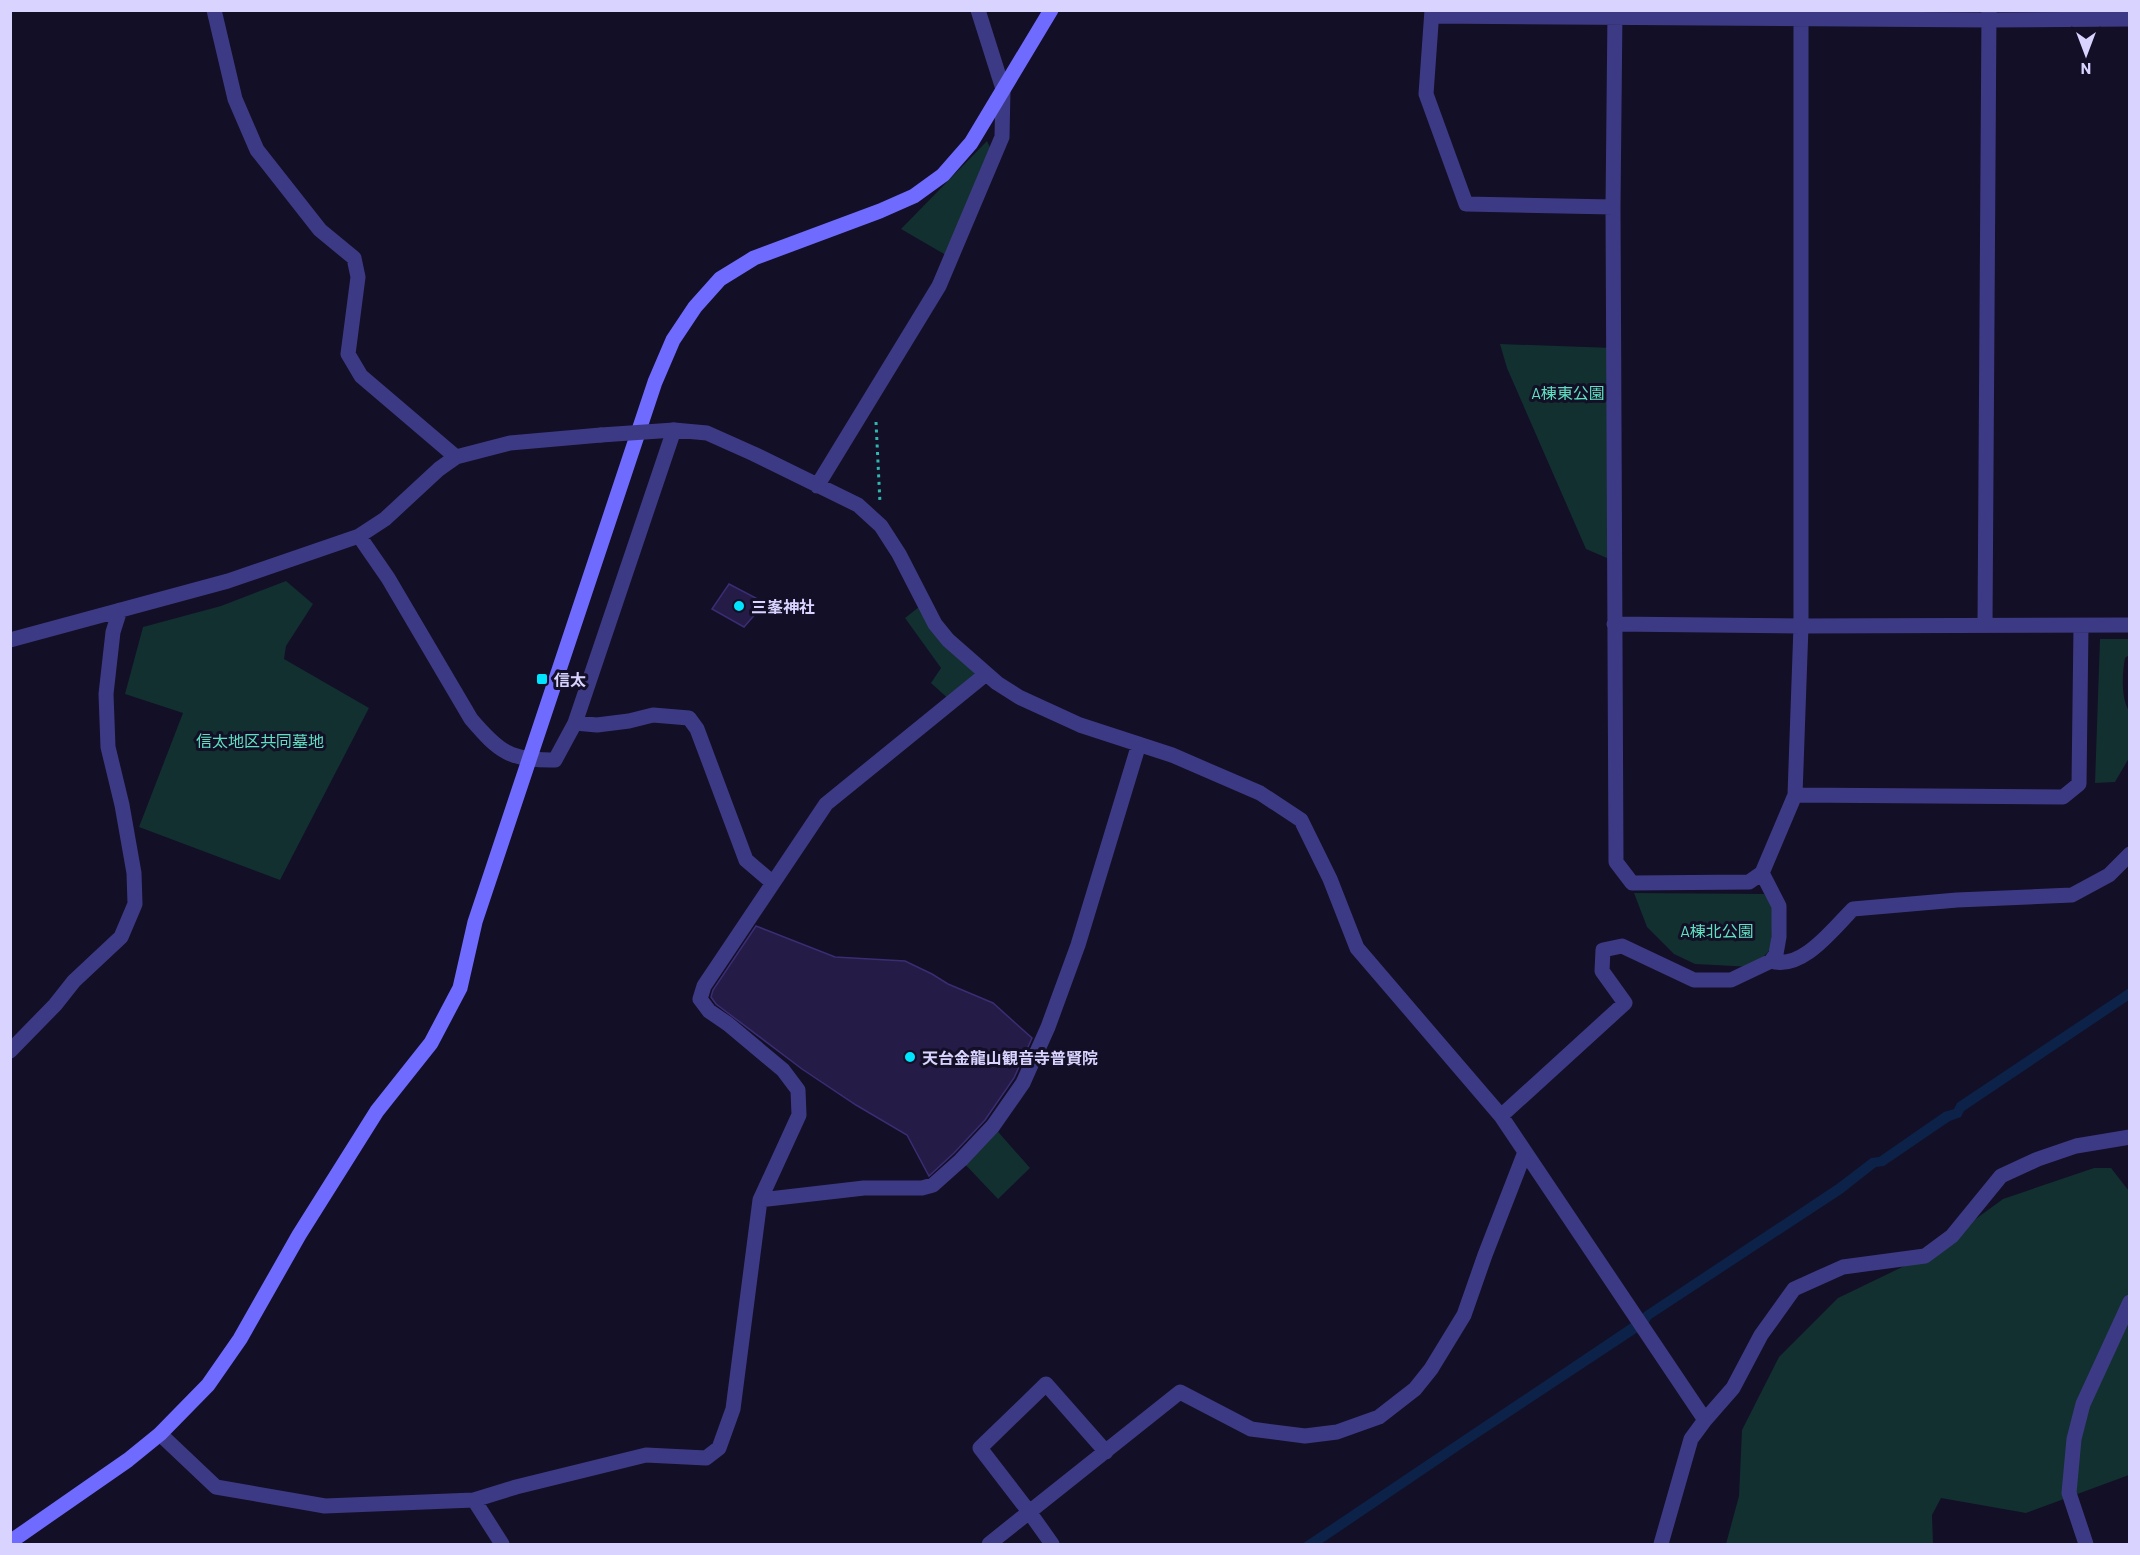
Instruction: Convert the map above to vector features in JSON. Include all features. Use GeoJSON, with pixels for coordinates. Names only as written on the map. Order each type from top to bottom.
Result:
{"type":"FeatureCollection","features":[{"type":"Feature","properties":{"kind":"street"},"geometry":{"type":"LineString","coordinates":[[214,10],[235,99],[257,150],[320,230],[354,258],[358,276],[348,354],[361,376],[456,457]]}},
{"type":"Feature","properties":{"kind":"street"},"geometry":{"type":"LineString","coordinates":[[817,486],[939,286],[1002,136],[1003,89],[978,10]]}},
{"type":"Feature","properties":{"kind":"street"},"geometry":{"type":"LineString","coordinates":[[10,1542],[86,1490],[160,1434],[208,1385],[240,1339],[299,1235],[377,1111],[431,1043],[460,988],[475,922],[655,382],[673,340],[695,307],[720,279],[754,258],[880,211],[914,196],[943,175],[971,143],[1051,10]]}},
{"type":"Feature","properties":{"kind":"street"},"geometry":{"type":"LineString","coordinates":[[1613,207],[1466,204],[1426,94],[1432,13],[1989,15],[2130,19]]}},
{"type":"Feature","properties":{"kind":"street"},"geometry":{"type":"LineString","coordinates":[[1615,15],[1613,207],[1616,862],[1632,883],[1749,882],[1762,873],[1795,795],[1801,626],[1801,15]]}},
{"type":"Feature","properties":{"kind":"street"},"geometry":{"type":"LineString","coordinates":[[1985,625],[1989,15]]}},
{"type":"Feature","properties":{"kind":"street"},"geometry":{"type":"LineString","coordinates":[[359,536],[388,578],[471,719],[487,738],[506,753],[529,761],[555,760],[575,723],[674,430]]}},
{"type":"Feature","properties":{"kind":"street"},"geometry":{"type":"LineString","coordinates":[[10,640],[228,581],[359,536],[385,519],[439,469],[456,457],[510,443],[674,430],[707,433],[754,454],[858,505],[881,526],[936,624],[948,640],[997,684],[1019,697],[1080,725],[1172,755],[1260,793],[1301,820],[1330,879],[1357,948],[1501,1116],[1705,1420]]}},
{"type":"Feature","properties":{"kind":"street"},"geometry":{"type":"LineString","coordinates":[[10,1051],[55,1005],[74,981],[121,937],[135,904],[134,873],[122,805],[108,747],[106,694],[113,632],[120,610]]}},
{"type":"Feature","properties":{"kind":"street"},"geometry":{"type":"LineString","coordinates":[[1614,624],[2130,625]]}},
{"type":"Feature","properties":{"kind":"street"},"geometry":{"type":"LineString","coordinates":[[1795,795],[2063,797],[2079,783],[2081,626]]}},
{"type":"Feature","properties":{"kind":"street"},"geometry":{"type":"LineString","coordinates":[[160,1434],[216,1487],[325,1506],[474,1500],[516,1486],[646,1455],[706,1458],[718,1448],[733,1409],[760,1200],[799,1115],[798,1090],[783,1070],[709,1011],[700,999],[704,986],[825,804],[986,674]]}},
{"type":"Feature","properties":{"kind":"street"},"geometry":{"type":"LineString","coordinates":[[575,723],[597,725],[653,715],[689,718],[697,729],[746,860],[773,883]]}},
{"type":"Feature","properties":{"kind":"street"},"geometry":{"type":"LineString","coordinates":[[760,1200],[864,1188],[922,1188],[933,1185],[961,1160],[993,1126],[1023,1083],[1048,1027],[1078,945],[1139,744]]}},
{"type":"Feature","properties":{"kind":"street"},"geometry":{"type":"LineString","coordinates":[[1771,961],[1781,964],[1811,952],[1853,909],[1957,900],[2072,895],[2109,876],[2130,854]]}},
{"type":"Feature","properties":{"kind":"street"},"geometry":{"type":"LineString","coordinates":[[1501,1116],[1625,1003],[1602,971],[1603,950],[1622,946],[1694,981],[1731,981],[1771,961],[1776,954],[1779,938],[1779,906],[1762,873]]}},
{"type":"Feature","properties":{"kind":"street"},"geometry":{"type":"LineString","coordinates":[[1661,1545],[1691,1440],[1733,1388],[1761,1335],[1794,1289],[1843,1267],[1925,1256],[1952,1236],[2001,1176],[2038,1159],[2076,1146],[2130,1137]]}},
{"type":"Feature","properties":{"kind":"street"},"geometry":{"type":"LineString","coordinates":[[990,1544],[1180,1392],[1251,1429],[1305,1436],[1337,1432],[1379,1417],[1416,1389],[1431,1370],[1464,1315],[1525,1152]]}},
{"type":"Feature","properties":{"kind":"street"},"geometry":{"type":"LineString","coordinates":[[2086,1545],[2069,1493],[2074,1440],[2083,1404],[2130,1302]]}},
{"type":"Feature","properties":{"kind":"street"},"geometry":{"type":"LineString","coordinates":[[1052,1545],[980,1448],[1046,1384],[1106,1452]]}},
{"type":"Feature","properties":{"kind":"street"},"geometry":{"type":"LineString","coordinates":[[474,1500],[502,1545]]}},
{"type":"Feature","properties":{"kind":"path"},"geometry":{"type":"LineString","coordinates":[[875,391],[881,526]]}},
{"type":"Feature","properties":{"kind":"green space"},"geometry":{"type":"Polygon","coordinates":[[[987,141],[994,156],[951,258],[901,229],[987,141]]]}},
{"type":"Feature","properties":{"kind":"green space","name":"A棟東公園"},"geometry":{"type":"Polygon","coordinates":[[[1500,344],[1614,348],[1614,561],[1586,549],[1507,368],[1500,344]]]}},
{"type":"Feature","properties":{"kind":"green space","name":"信太地区共同墓地"},"geometry":{"type":"Polygon","coordinates":[[[286,581],[313,604],[286,646],[284,659],[369,708],[280,880],[139,827],[183,713],[125,694],[143,627],[221,606],[286,581]]]}},
{"type":"Feature","properties":{"kind":"green space"},"geometry":{"type":"Polygon","coordinates":[[[924,603],[986,674],[952,702],[931,683],[941,668],[905,618],[924,603]]]}},
{"type":"Feature","properties":{"kind":"green space"},"geometry":{"type":"Polygon","coordinates":[[[2100,639],[2129,639],[2129,655],[2125,658],[2123,693],[2129,711],[2129,758],[2115,782],[2095,783],[2100,639]]]}},
{"type":"Feature","properties":{"kind":"green space","name":"A棟北公園"},"geometry":{"type":"Polygon","coordinates":[[[1634,893],[1764,894],[1773,906],[1771,949],[1753,967],[1695,964],[1674,954],[1647,927],[1634,893]]]}},
{"type":"Feature","properties":{"kind":"green space"},"geometry":{"type":"Polygon","coordinates":[[[993,1126],[1030,1168],[998,1199],[961,1160],[993,1126]]]}},
{"type":"Feature","properties":{"kind":"green space"},"geometry":{"type":"Polygon","coordinates":[[[2094,1168],[2111,1168],[2129,1191],[2129,1475],[2026,1513],[1941,1498],[1932,1515],[1933,1544],[1726,1544],[1739,1496],[1742,1430],[1779,1357],[1838,1298],[1925,1256],[2003,1199],[2094,1168]]]}},
{"type":"Feature","properties":{"kind":"water"},"geometry":{"type":"Polygon","coordinates":[[[2129,988],[2129,1000],[1964,1111],[1961,1117],[1950,1121],[1884,1166],[1876,1167],[1843,1193],[1651,1319],[1647,1326],[1321,1544],[1302,1544],[1837,1184],[1871,1158],[1879,1157],[1944,1112],[1954,1109],[1957,1103],[2129,988]]]}},
{"type":"Feature","properties":{"kind":"building","name":"三峯神社"},"geometry":{"type":"Polygon","coordinates":[[[729,584],[765,603],[744,627],[712,609],[729,584]]]}},
{"type":"Feature","properties":{"kind":"building","name":"天台金龍山観音寺普賢院"},"geometry":{"type":"Polygon","coordinates":[[[756,926],[835,957],[905,961],[948,984],[993,1003],[1032,1038],[1014,1078],[985,1120],[929,1176],[907,1135],[802,1069],[716,1004],[711,997],[713,990],[756,926]]]}},
{"type":"Feature","properties":{"kind":"place","name":"三峯神社"},"geometry":{"type":"Point","coordinates":[739,606]}},
{"type":"Feature","properties":{"kind":"place","name":"信太"},"geometry":{"type":"Point","coordinates":[542,679]}},
{"type":"Feature","properties":{"kind":"place","name":"天台金龍山観音寺普賢院"},"geometry":{"type":"Point","coordinates":[910,1057]}}]}
